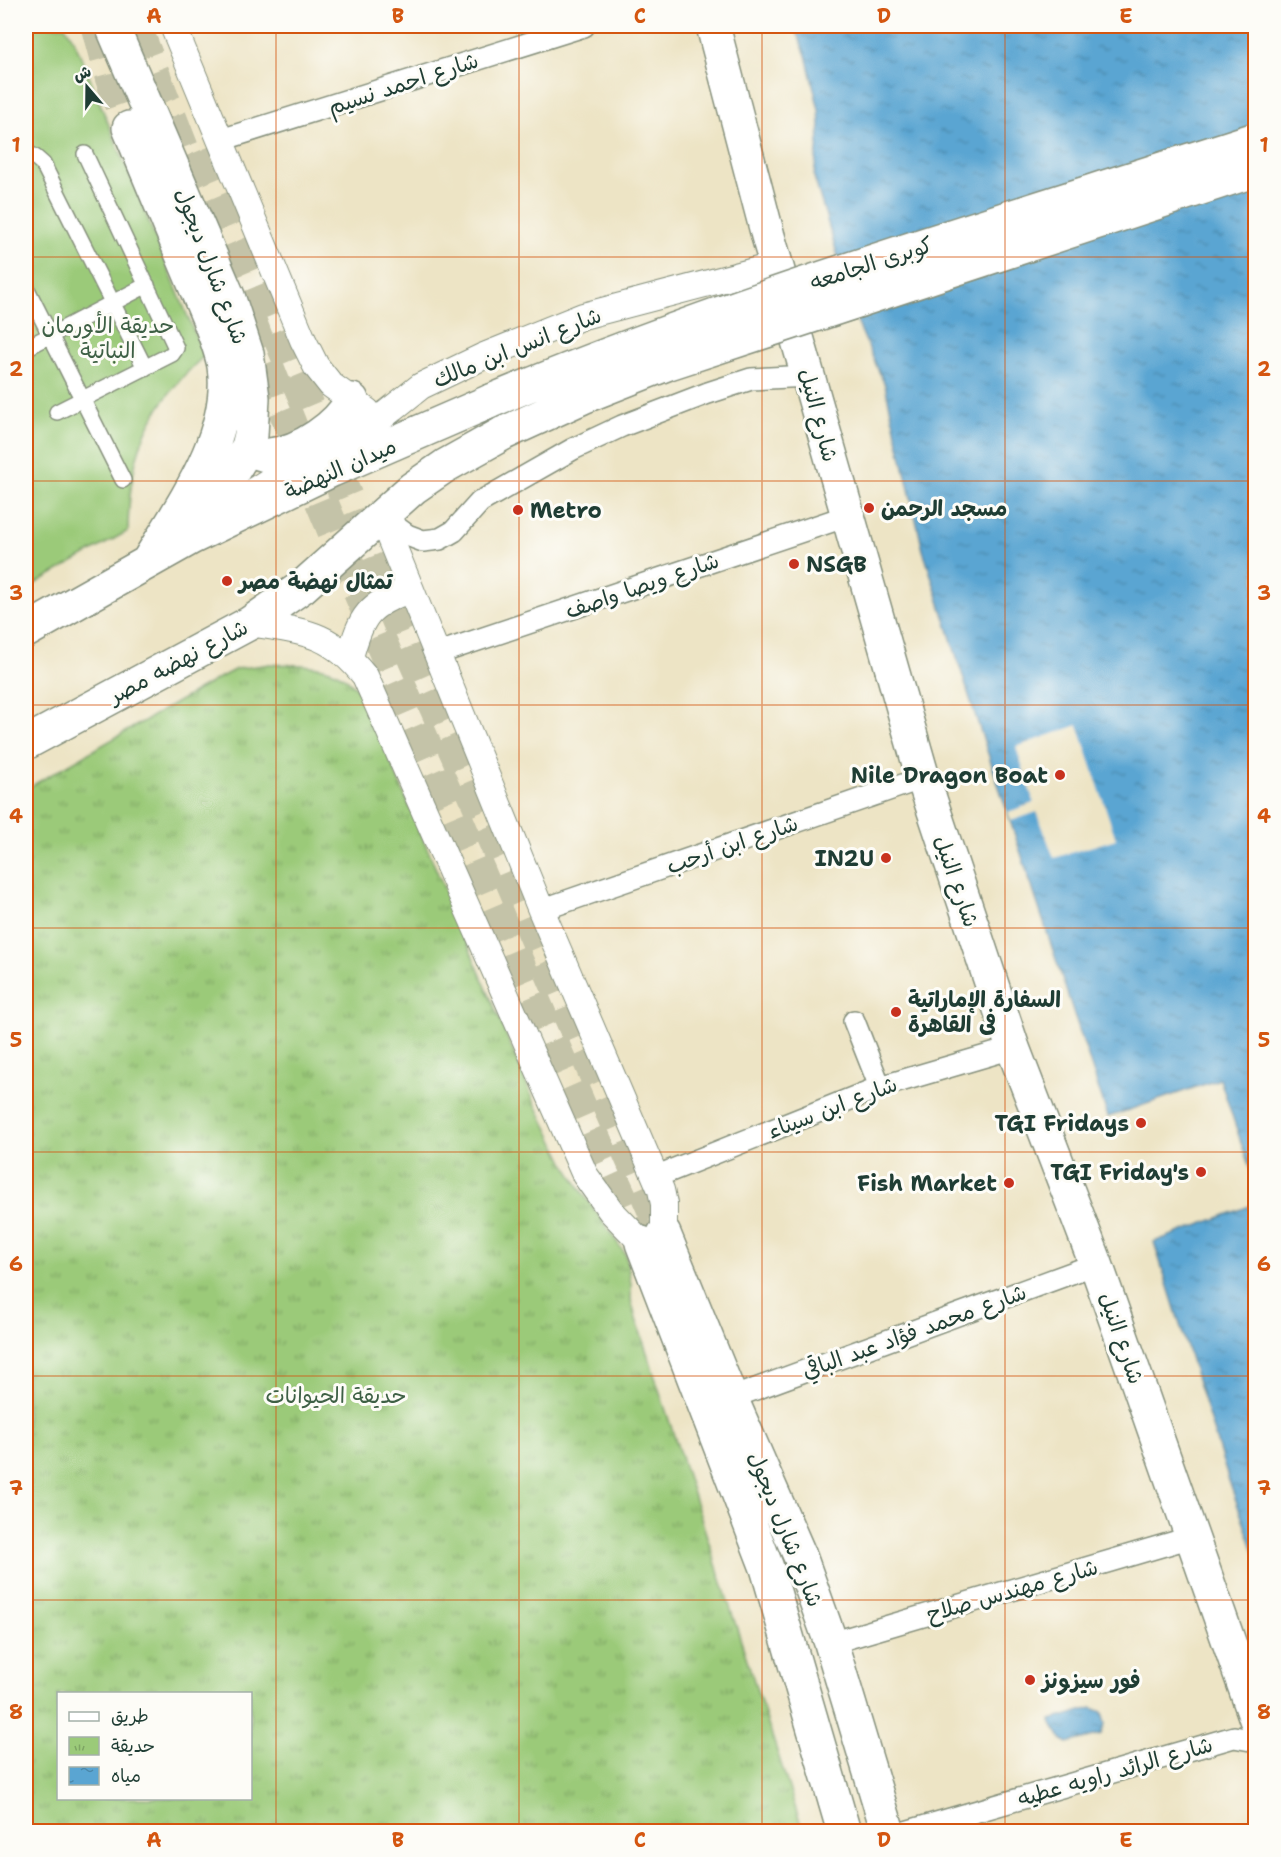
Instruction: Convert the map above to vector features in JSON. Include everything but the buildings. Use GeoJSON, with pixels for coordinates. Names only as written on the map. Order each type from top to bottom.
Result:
{"type":"FeatureCollection","features":[{"type":"Feature","properties":{"kind":"main road","name":"شارع شارل ديجول"},"geometry":{"type":"LineString","coordinates":[[112,26],[228,296],[247,354],[253,398],[253,419],[248,447],[191,538]]}},
{"type":"Feature","properties":{"kind":"main road","name":"شارع النيل"},"geometry":{"type":"LineString","coordinates":[[712,26],[847,516],[923,778],[1013,1048],[1096,1264],[1256,1719]]}},
{"type":"Feature","properties":{"kind":"main road"},"geometry":{"type":"LineString","coordinates":[[129,128],[208,317],[219,345],[224,367],[224,412],[199,478],[147,562]]}},
{"type":"Feature","properties":{"kind":"main road","name":"كوبرى الجامعه"},"geometry":{"type":"LineString","coordinates":[[491,401],[572,367],[809,283],[1256,139]]}},
{"type":"Feature","properties":{"kind":"main road","name":"كوبرى الجامعه"},"geometry":{"type":"LineString","coordinates":[[381,516],[413,488],[445,466],[504,433],[584,397],[669,363],[1256,170]]}},
{"type":"Feature","properties":{"kind":"main road"},"geometry":{"type":"LineString","coordinates":[[248,447],[256,453],[269,455],[291,449],[330,427],[345,413],[352,400]]}},
{"type":"Feature","properties":{"kind":"main road","name":"ميدان النهضة"},"geometry":{"type":"LineString","coordinates":[[191,538],[332,470],[491,401]]}},
{"type":"Feature","properties":{"kind":"main road","name":"شارع نهضه مصر"},"geometry":{"type":"LineString","coordinates":[[26,743],[250,623],[287,598],[324,568],[381,516]]}},
{"type":"Feature","properties":{"kind":"main road"},"geometry":{"type":"LineString","coordinates":[[26,631],[191,538]]}},
{"type":"Feature","properties":{"kind":"main road","name":"شارع شارل ديجول"},"geometry":{"type":"LineString","coordinates":[[653,1239],[731,1398],[800,1556],[831,1643],[888,1832]]}},
{"type":"Feature","properties":{"kind":"main road","name":"شارع شارل ديجول"},"geometry":{"type":"LineString","coordinates":[[653,1239],[767,1568],[844,1832]]}},
{"type":"Feature","properties":{"kind":"street"},"geometry":{"type":"LineString","coordinates":[[173,26],[303,340],[316,366],[331,385],[380,420]]}},
{"type":"Feature","properties":{"kind":"street","name":"شارع احمد نسيم"},"geometry":{"type":"LineString","coordinates":[[221,140],[584,26]]}},
{"type":"Feature","properties":{"kind":"street"},"geometry":{"type":"LineString","coordinates":[[26,152],[43,164],[145,368]]}},
{"type":"Feature","properties":{"kind":"street"},"geometry":{"type":"LineString","coordinates":[[57,412],[172,354],[176,348],[85,154]]}},
{"type":"Feature","properties":{"kind":"street","name":"شارع انس ابن مالك"},"geometry":{"type":"LineString","coordinates":[[191,538],[246,495],[274,478],[351,440],[380,420],[421,386],[533,335],[583,316],[777,265]]}},
{"type":"Feature","properties":{"kind":"street"},"geometry":{"type":"LineString","coordinates":[[26,348],[147,285]]}},
{"type":"Feature","properties":{"kind":"street"},"geometry":{"type":"LineString","coordinates":[[26,286],[123,480]]}},
{"type":"Feature","properties":{"kind":"street"},"geometry":{"type":"LineString","coordinates":[[381,516],[408,535],[423,541],[440,539],[454,531],[480,502],[573,449],[622,426],[752,379],[808,376]]}},
{"type":"Feature","properties":{"kind":"street"},"geometry":{"type":"LineString","coordinates":[[250,623],[313,634],[333,644],[350,657],[365,676],[585,1175],[610,1211],[653,1239],[664,1204],[655,1177],[541,910],[381,516]]}},
{"type":"Feature","properties":{"kind":"street","name":"شارع ويصا واصف"},"geometry":{"type":"LineString","coordinates":[[436,654],[847,516]]}},
{"type":"Feature","properties":{"kind":"street"},"geometry":{"type":"LineString","coordinates":[[350,657],[363,619],[371,609],[383,601],[410,590]]}},
{"type":"Feature","properties":{"kind":"street","name":"شارع ابن أرحب"},"geometry":{"type":"LineString","coordinates":[[541,910],[923,778]]}},
{"type":"Feature","properties":{"kind":"street"},"geometry":{"type":"LineString","coordinates":[[854,1022],[880,1087]]}},
{"type":"Feature","properties":{"kind":"street","name":"شارع ابن سيناء"},"geometry":{"type":"LineString","coordinates":[[655,1177],[880,1087],[1013,1048]]}},
{"type":"Feature","properties":{"kind":"street","name":"شارع محمد فؤاد عبد الباقي"},"geometry":{"type":"LineString","coordinates":[[731,1398],[1096,1264]]}},
{"type":"Feature","properties":{"kind":"street","name":"شارع مهندس صلاح"},"geometry":{"type":"LineString","coordinates":[[831,1643],[1192,1537]]}},
{"type":"Feature","properties":{"kind":"street","name":"شارع الرائد راويه عطيه"},"geometry":{"type":"LineString","coordinates":[[905,1832],[1234,1737],[1256,1741]]}},
{"type":"Feature","properties":{"kind":"green space","name":"حديقة الأورمان النباتية"},"geometry":{"type":"Polygon","coordinates":[[[26,26],[65,26],[74,40],[204,356],[168,394],[145,434],[132,478],[128,531],[26,589],[26,26]]]}},
{"type":"Feature","properties":{"kind":"green space","name":"حديقة الحيوانات"},"geometry":{"type":"Polygon","coordinates":[[[270,664],[311,666],[335,672],[345,678],[364,699],[534,1101],[565,1164],[626,1255],[631,1300],[636,1319],[803,1831],[26,1831],[26,789],[236,669],[270,664]]]}},
{"type":"Feature","properties":{"kind":"water"},"geometry":{"type":"Polygon","coordinates":[[[794,26],[1255,26],[1255,1184],[1220,1079],[1108,1117],[923,550],[885,385],[859,326],[814,177],[820,125],[819,110],[806,55],[794,26]]]}},
{"type":"Feature","properties":{"kind":"water"},"geometry":{"type":"Polygon","coordinates":[[[1256,1204],[1255,1554],[1228,1478],[1154,1242],[1256,1204]]]}},
{"type":"Feature","properties":{"kind":"water"},"geometry":{"type":"Polygon","coordinates":[[[1092,1708],[1102,1712],[1105,1724],[1101,1734],[1068,1743],[1061,1739],[1051,1720],[1092,1708]]]}},
{"type":"Feature","properties":{"kind":"pier","name":"Nile Dragon Boat"},"geometry":{"type":"Polygon","coordinates":[[[1078,725],[1116,839],[1054,858],[1037,812],[1011,821],[1008,812],[1034,803],[1016,747],[1078,725]]]}},
{"type":"Feature","properties":{"kind":"tunnel"},"geometry":{"type":"LineString","coordinates":[[97,26],[111,77],[129,128]]}},
{"type":"Feature","properties":{"kind":"tunnel"},"geometry":{"type":"LineString","coordinates":[[135,26],[197,186]]}},
{"type":"Feature","properties":{"kind":"tunnel"},"geometry":{"type":"LineString","coordinates":[[201,150],[414,659],[664,1234]]}},
{"type":"Feature","properties":{"kind":"tunnel"},"geometry":{"type":"LineString","coordinates":[[249,318],[365,605],[563,1069],[642,1243]]}},
{"type":"Feature","properties":{"kind":"place","name":"مسجد الرحمن"},"geometry":{"type":"Point","coordinates":[869,508]}},
{"type":"Feature","properties":{"kind":"place","name":"Metro"},"geometry":{"type":"Point","coordinates":[518,510]}},
{"type":"Feature","properties":{"kind":"place","name":"NSGB"},"geometry":{"type":"Point","coordinates":[794,564]}},
{"type":"Feature","properties":{"kind":"place","name":"تمثال نهضة مصر"},"geometry":{"type":"Point","coordinates":[227,581]}},
{"type":"Feature","properties":{"kind":"place","name":"Nile Dragon Boat"},"geometry":{"type":"Point","coordinates":[1060,775]}},
{"type":"Feature","properties":{"kind":"place","name":"IN2U"},"geometry":{"type":"Point","coordinates":[886,858]}},
{"type":"Feature","properties":{"kind":"place","name":"السفارة الإماراتية فى القاهرة"},"geometry":{"type":"Point","coordinates":[896,1012]}},
{"type":"Feature","properties":{"kind":"place","name":"TGI Fridays"},"geometry":{"type":"Point","coordinates":[1141,1123]}},
{"type":"Feature","properties":{"kind":"place","name":"TGI Friday's"},"geometry":{"type":"Point","coordinates":[1201,1172]}},
{"type":"Feature","properties":{"kind":"place","name":"Fish Market"},"geometry":{"type":"Point","coordinates":[1009,1183]}},
{"type":"Feature","properties":{"kind":"place","name":"فور سيزونز"},"geometry":{"type":"Point","coordinates":[1030,1680]}}]}
